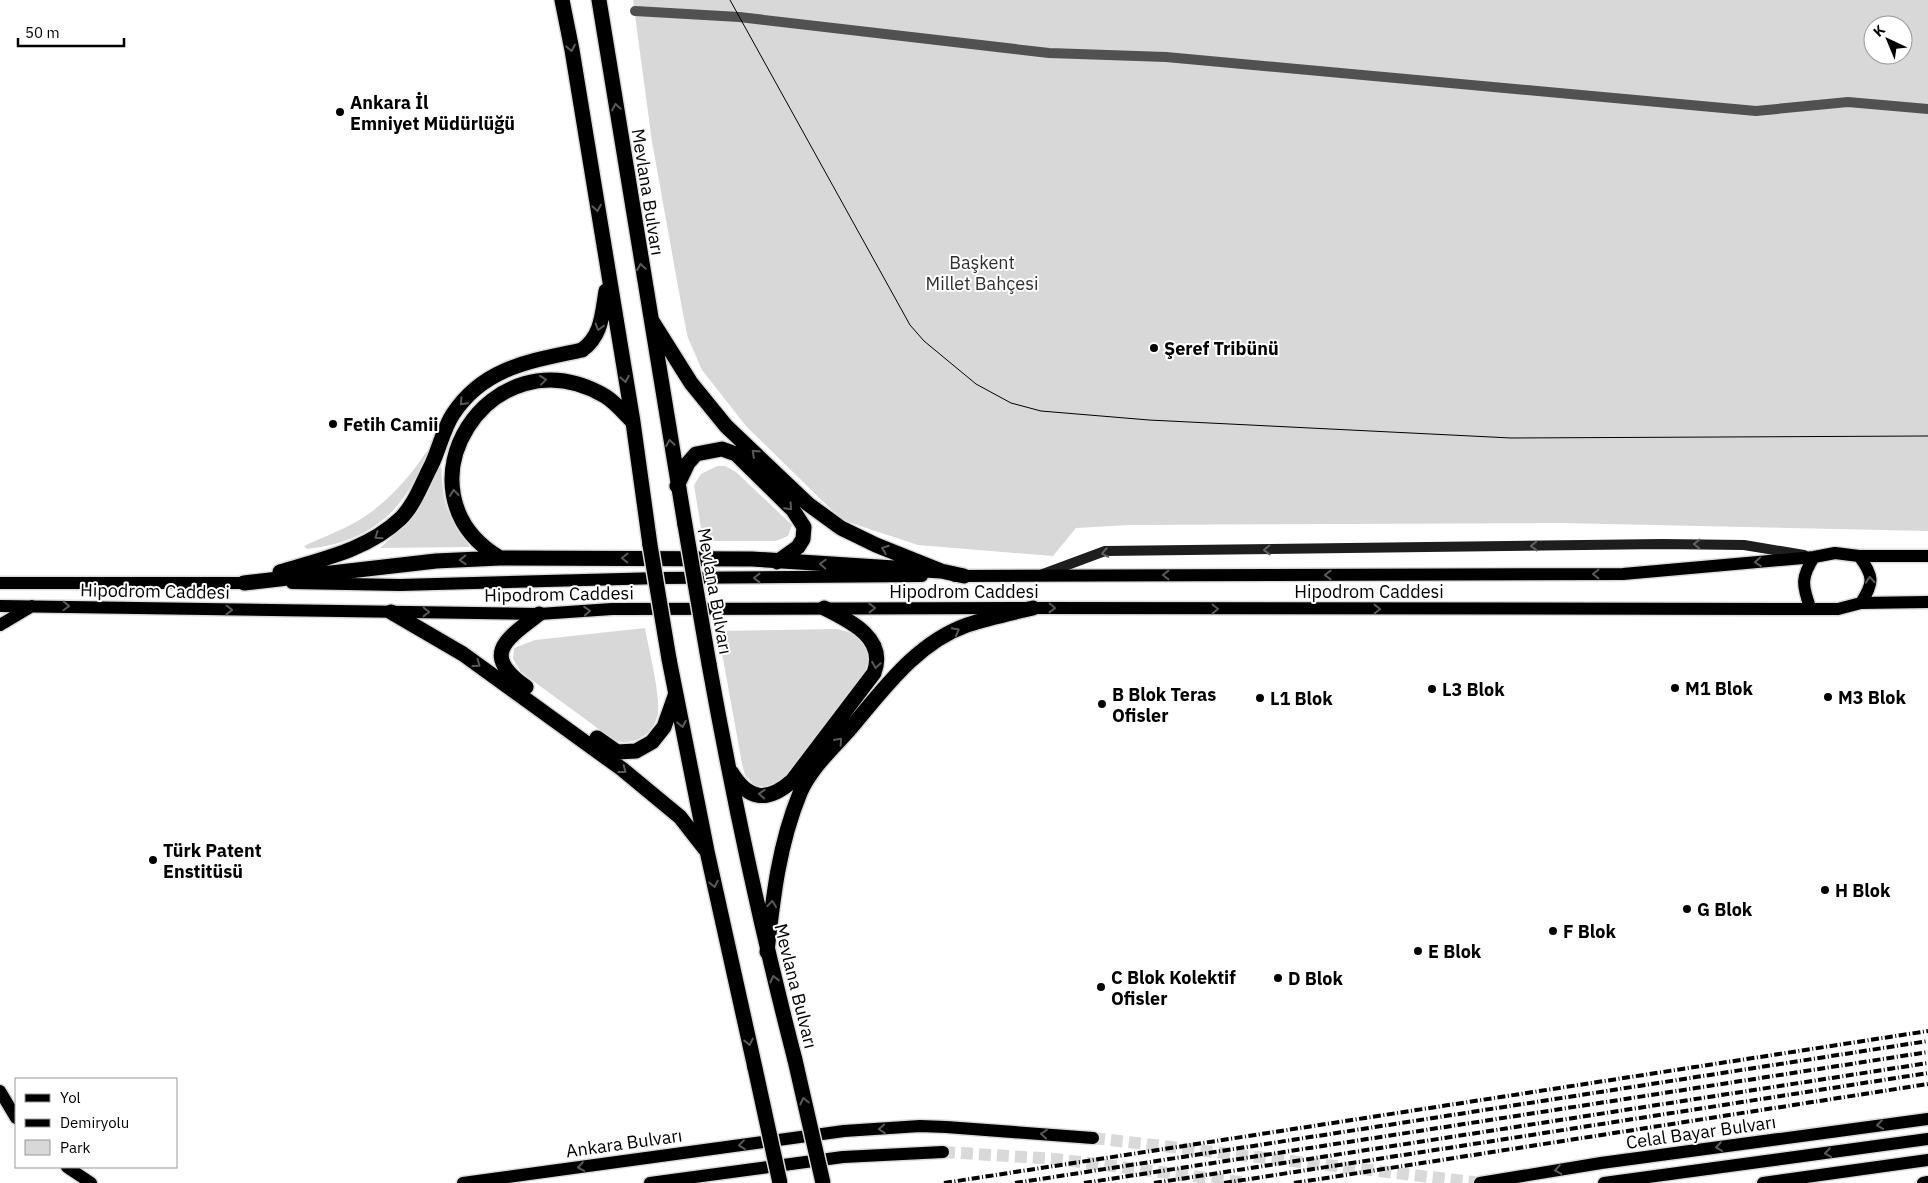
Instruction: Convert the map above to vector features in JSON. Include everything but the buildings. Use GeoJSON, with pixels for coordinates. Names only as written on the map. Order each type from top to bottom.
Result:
{"type":"FeatureCollection","features":[{"type":"Feature","properties":{"kind":"highway"},"geometry":{"type":"LineString","coordinates":[[562,0],[572,50],[608,280],[633,422],[650,545],[669,659],[707,851],[780,1183]]}},
{"type":"Feature","properties":{"kind":"highway","name":"Mevlana Bulvarı"},"geometry":{"type":"LineString","coordinates":[[599,0],[677,486],[726,764],[767,952],[795,1060],[823,1183]]}},
{"type":"Feature","properties":{"kind":"highway"},"geometry":{"type":"LineString","coordinates":[[244,583],[335,555],[375,539],[402,517],[421,486],[439,449],[451,416],[460,403],[481,384],[507,368],[582,350],[590,344],[600,326],[608,280]]}},
{"type":"Feature","properties":{"kind":"highway"},"geometry":{"type":"LineString","coordinates":[[649,316],[691,383],[726,426],[808,504],[841,528],[876,545],[941,570],[964,576]]}},
{"type":"Feature","properties":{"kind":"highway"},"geometry":{"type":"LineString","coordinates":[[500,558],[483,548],[468,532],[455,508],[452,475],[456,447],[472,419],[489,401],[524,383],[554,379],[580,385],[606,396],[633,422]]}},
{"type":"Feature","properties":{"kind":"highway"},"geometry":{"type":"LineString","coordinates":[[677,486],[688,464],[696,454],[722,449],[736,454],[792,510],[804,527],[803,538],[798,547],[777,562]]}},
{"type":"Feature","properties":{"kind":"highway"},"geometry":{"type":"LineString","coordinates":[[244,583],[436,561],[500,558],[752,559],[777,562],[941,570]]}},
{"type":"Feature","properties":{"kind":"highway"},"geometry":{"type":"LineString","coordinates":[[726,764],[740,786],[750,793],[762,795],[778,794],[792,781],[874,673],[878,662],[870,638],[846,619],[824,608]]}},
{"type":"Feature","properties":{"kind":"highway"},"geometry":{"type":"LineString","coordinates":[[767,952],[774,881],[786,831],[801,790],[822,760],[902,669],[930,645],[966,626],[1033,608]]}},
{"type":"Feature","properties":{"kind":"highway"},"geometry":{"type":"LineString","coordinates":[[391,612],[463,654],[628,774],[680,817],[707,851]]}},
{"type":"Feature","properties":{"kind":"highway"},"geometry":{"type":"LineString","coordinates":[[538,614],[510,636],[503,644],[501,653],[504,666],[512,677],[617,752],[636,751],[652,742],[664,727],[676,694]]}},
{"type":"Feature","properties":{"kind":"main road","name":"Hipodrom Caddesi"},"geometry":{"type":"LineString","coordinates":[[0,583],[400,585],[652,579],[964,576],[1623,574],[1814,557],[1835,553],[1859,556],[1928,556]]}},
{"type":"Feature","properties":{"kind":"main road"},"geometry":{"type":"LineString","coordinates":[[1859,556],[1869,569],[1871,587],[1861,603]]}},
{"type":"Feature","properties":{"kind":"main road"},"geometry":{"type":"LineString","coordinates":[[1810,608],[1804,590],[1804,572],[1814,557]]}},
{"type":"Feature","properties":{"kind":"main road","name":"Hipodrom Caddesi"},"geometry":{"type":"LineString","coordinates":[[0,606],[34,605],[538,614],[612,609],[824,608],[1838,609],[1861,603],[1928,602]]}},
{"type":"Feature","properties":{"kind":"main road"},"geometry":{"type":"LineString","coordinates":[[0,625],[34,605]]}},
{"type":"Feature","properties":{"kind":"main road"},"geometry":{"type":"LineString","coordinates":[[0,1091],[15,1116]]}},
{"type":"Feature","properties":{"kind":"main road","name":"Celal Bayar Bulvarı"},"geometry":{"type":"LineString","coordinates":[[1480,1183],[1601,1164],[1928,1119]]}},
{"type":"Feature","properties":{"kind":"main road","name":"Ankara Bulvarı"},"geometry":{"type":"LineString","coordinates":[[463,1183],[844,1132],[920,1126],[1093,1138]]}},
{"type":"Feature","properties":{"kind":"main road"},"geometry":{"type":"LineString","coordinates":[[1604,1183],[1928,1139]]}},
{"type":"Feature","properties":{"kind":"main road"},"geometry":{"type":"LineString","coordinates":[[650,1183],[843,1157],[943,1152]]}},
{"type":"Feature","properties":{"kind":"main road"},"geometry":{"type":"LineString","coordinates":[[1763,1183],[1928,1160]]}},
{"type":"Feature","properties":{"kind":"main road"},"geometry":{"type":"LineString","coordinates":[[68,1168],[91,1183]]}},
{"type":"Feature","properties":{"kind":"main road"},"geometry":{"type":"LineString","coordinates":[[1923,1183],[1928,1182]]}},
{"type":"Feature","properties":{"kind":"street"},"geometry":{"type":"LineString","coordinates":[[635,11],[739,17],[1049,53],[1175,58],[1756,110],[1848,102],[1928,108]]}},
{"type":"Feature","properties":{"kind":"street","name":"Hipodrom Caddesi"},"geometry":{"type":"LineString","coordinates":[[1036,576],[1105,551],[1662,544],[1744,545],[1814,557]]}},
{"type":"Feature","properties":{"kind":"green space","name":"Başkent Millet Bahçesi"},"geometry":{"type":"Polygon","coordinates":[[[633,0],[1928,0],[1928,531],[1561,523],[1130,525],[1076,528],[1053,556],[918,545],[842,520],[746,426],[702,370],[688,338],[652,142],[633,0]]]}},
{"type":"Feature","properties":{"kind":"green space"},"geometry":{"type":"Polygon","coordinates":[[[426,452],[428,453],[419,473],[408,491],[396,507],[382,520],[367,531],[350,539],[307,549],[304,546],[365,517],[403,483],[426,452]]]}},
{"type":"Feature","properties":{"kind":"green space"},"geometry":{"type":"Polygon","coordinates":[[[441,464],[443,490],[447,508],[470,547],[380,548],[416,510],[441,464]]]}},
{"type":"Feature","properties":{"kind":"green space"},"geometry":{"type":"Polygon","coordinates":[[[717,466],[725,466],[736,472],[792,525],[788,536],[776,541],[703,541],[694,485],[701,474],[717,466]]]}},
{"type":"Feature","properties":{"kind":"green space"},"geometry":{"type":"Polygon","coordinates":[[[645,628],[656,683],[658,713],[653,727],[648,732],[642,737],[629,742],[615,741],[521,672],[513,659],[514,648],[535,640],[645,628]]]}},
{"type":"Feature","properties":{"kind":"green space"},"geometry":{"type":"Polygon","coordinates":[[[837,629],[852,634],[861,640],[868,651],[871,666],[787,778],[771,787],[755,786],[745,775],[742,764],[718,631],[837,629]]]}},
{"type":"Feature","properties":{"kind":"tunnel"},"geometry":{"type":"LineString","coordinates":[[1093,1138],[1482,1183]]}},
{"type":"Feature","properties":{"kind":"tunnel"},"geometry":{"type":"LineString","coordinates":[[943,1152],[1056,1159],[1248,1183]]}},
{"type":"Feature","properties":{"kind":"tram line"},"geometry":{"type":"LineString","coordinates":[[730,0],[910,325],[924,341],[976,384],[1011,403],[1041,411],[1149,420],[1511,438],[1928,436]]}},
{"type":"Feature","properties":{"kind":"railway"},"geometry":{"type":"LineString","coordinates":[[944,1183],[1928,1031]]}},
{"type":"Feature","properties":{"kind":"railway"},"geometry":{"type":"LineString","coordinates":[[1015,1183],[1928,1041]]}},
{"type":"Feature","properties":{"kind":"railway"},"geometry":{"type":"LineString","coordinates":[[1084,1183],[1928,1052]]}},
{"type":"Feature","properties":{"kind":"railway"},"geometry":{"type":"LineString","coordinates":[[1154,1183],[1928,1063]]}},
{"type":"Feature","properties":{"kind":"railway"},"geometry":{"type":"LineString","coordinates":[[1224,1183],[1928,1073]]}},
{"type":"Feature","properties":{"kind":"railway"},"geometry":{"type":"LineString","coordinates":[[1294,1183],[1928,1084]]}},
{"type":"Feature","properties":{"kind":"place","name":"Ankara İl Emniyet Müdürlüğü"},"geometry":{"type":"Point","coordinates":[340,112]}},
{"type":"Feature","properties":{"kind":"place","name":"Şeref Tribünü"},"geometry":{"type":"Point","coordinates":[1154,348]}},
{"type":"Feature","properties":{"kind":"place","name":"Fetih Camii"},"geometry":{"type":"Point","coordinates":[333,424]}},
{"type":"Feature","properties":{"kind":"place","name":"M1 Blok"},"geometry":{"type":"Point","coordinates":[1675,688]}},
{"type":"Feature","properties":{"kind":"place","name":"L3 Blok"},"geometry":{"type":"Point","coordinates":[1432,689]}},
{"type":"Feature","properties":{"kind":"place","name":"M3 Blok"},"geometry":{"type":"Point","coordinates":[1828,697]}},
{"type":"Feature","properties":{"kind":"place","name":"L1 Blok"},"geometry":{"type":"Point","coordinates":[1260,698]}},
{"type":"Feature","properties":{"kind":"place","name":"B Blok Teras Ofisler"},"geometry":{"type":"Point","coordinates":[1102,704]}},
{"type":"Feature","properties":{"kind":"place","name":"Türk Patent Enstitüsü"},"geometry":{"type":"Point","coordinates":[153,860]}},
{"type":"Feature","properties":{"kind":"place","name":"H Blok"},"geometry":{"type":"Point","coordinates":[1825,890]}},
{"type":"Feature","properties":{"kind":"place","name":"G Blok"},"geometry":{"type":"Point","coordinates":[1687,909]}},
{"type":"Feature","properties":{"kind":"place","name":"F Blok"},"geometry":{"type":"Point","coordinates":[1553,931]}},
{"type":"Feature","properties":{"kind":"place","name":"E Blok"},"geometry":{"type":"Point","coordinates":[1418,951]}},
{"type":"Feature","properties":{"kind":"place","name":"D Blok"},"geometry":{"type":"Point","coordinates":[1278,978]}},
{"type":"Feature","properties":{"kind":"place","name":"C Blok Kolektif Ofisler"},"geometry":{"type":"Point","coordinates":[1101,987]}}]}
